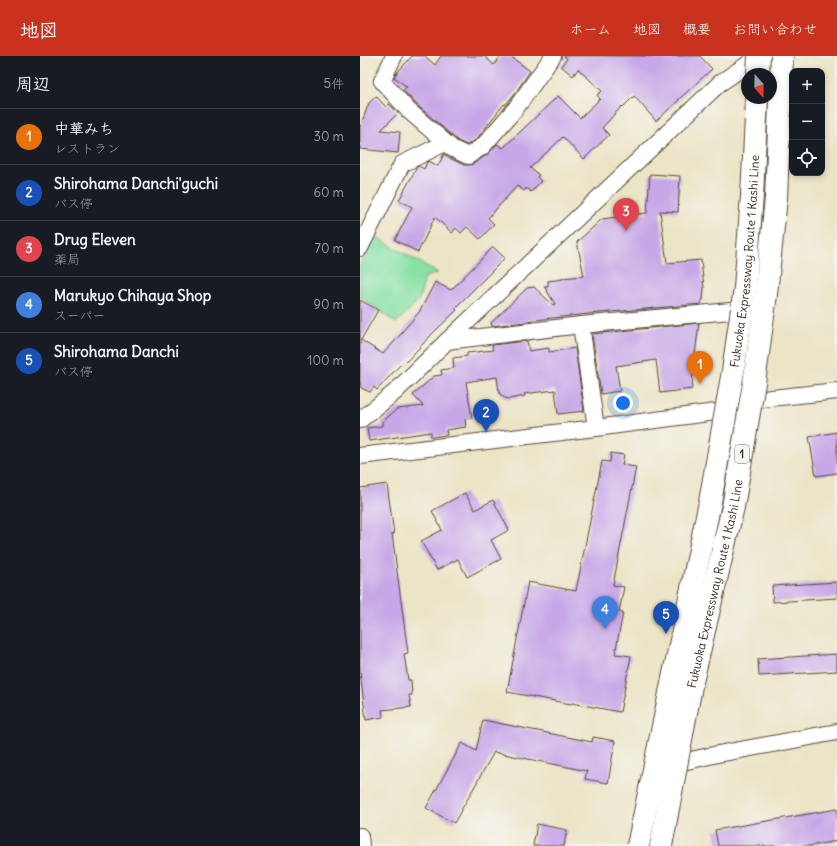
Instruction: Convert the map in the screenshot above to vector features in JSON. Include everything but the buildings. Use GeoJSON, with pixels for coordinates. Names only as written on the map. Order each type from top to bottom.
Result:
{"type":"FeatureCollection","features":[{"type":"Feature","properties":{"kind":"highway"},"geometry":{"type":"LineString","coordinates":[[758,68],[759,56]]}},
{"type":"Feature","properties":{"kind":"highway","name":"Fukuoka Expressway Route 1 Kashi Line"},"geometry":{"type":"LineString","coordinates":[[661,846],[691,686],[733,507],[754,384],[766,294],[776,198],[782,56]]}},
{"type":"Feature","properties":{"kind":"highway","name":"Fukuoka Expressway Route 1 Kashi Line"},"geometry":{"type":"LineString","coordinates":[[638,846],[710,502],[733,371],[745,288],[757,104]]}},
{"type":"Feature","properties":{"kind":"street"},"geometry":{"type":"LineString","coordinates":[[394,56],[382,81],[409,110],[445,143],[453,149],[468,156],[483,146],[516,108],[547,59]]}},
{"type":"Feature","properties":{"kind":"street"},"geometry":{"type":"LineString","coordinates":[[360,420],[394,393],[720,82],[759,56]]}},
{"type":"Feature","properties":{"kind":"street"},"geometry":{"type":"LineString","coordinates":[[661,846],[753,400],[764,313],[788,56]]}},
{"type":"Feature","properties":{"kind":"street"},"geometry":{"type":"LineString","coordinates":[[638,846],[682,624],[714,448],[723,411],[741,310],[754,168],[757,104]]}},
{"type":"Feature","properties":{"kind":"street"},"geometry":{"type":"LineString","coordinates":[[360,248],[402,164],[445,143]]}},
{"type":"Feature","properties":{"kind":"street"},"geometry":{"type":"LineString","coordinates":[[447,341],[581,325],[741,310]]}},
{"type":"Feature","properties":{"kind":"street"},"geometry":{"type":"LineString","coordinates":[[581,325],[596,428]]}},
{"type":"Feature","properties":{"kind":"street"},"geometry":{"type":"LineString","coordinates":[[723,411],[741,403],[748,398],[753,374],[757,372]]}},
{"type":"Feature","properties":{"kind":"street"},"geometry":{"type":"LineString","coordinates":[[360,456],[596,428],[723,411],[753,400],[837,391]]}},
{"type":"Feature","properties":{"kind":"street"},"geometry":{"type":"LineString","coordinates":[[714,448],[718,445],[723,419],[728,413],[753,400]]}},
{"type":"Feature","properties":{"kind":"street"},"geometry":{"type":"LineString","coordinates":[[649,788],[653,787],[658,768],[666,764],[678,763],[837,732]]}},
{"type":"Feature","properties":{"kind":"street"},"geometry":{"type":"LineString","coordinates":[[654,763],[678,763]]}},
{"type":"Feature","properties":{"kind":"street"},"geometry":{"type":"LineString","coordinates":[[360,836],[361,846]]}},
{"type":"Feature","properties":{"kind":"green space"},"geometry":{"type":"Polygon","coordinates":[[[374,236],[438,273],[425,277],[419,300],[396,323],[360,296],[360,264],[374,236]]]}},
{"type":"Feature","properties":{"kind":"place","name":"Drug Eleven"},"geometry":{"type":"Point","coordinates":[626,231]}},
{"type":"Feature","properties":{"kind":"place","name":"中華みち"},"geometry":{"type":"Point","coordinates":[700,384]}},
{"type":"Feature","properties":{"kind":"place","name":"Shirohama Danchi'guchi"},"geometry":{"type":"Point","coordinates":[486,432]}},
{"type":"Feature","properties":{"kind":"place","name":"Marukyo Chihaya Shop"},"geometry":{"type":"Point","coordinates":[605,629]}},
{"type":"Feature","properties":{"kind":"place","name":"Shirohama Danchi"},"geometry":{"type":"Point","coordinates":[666,634]}}]}
